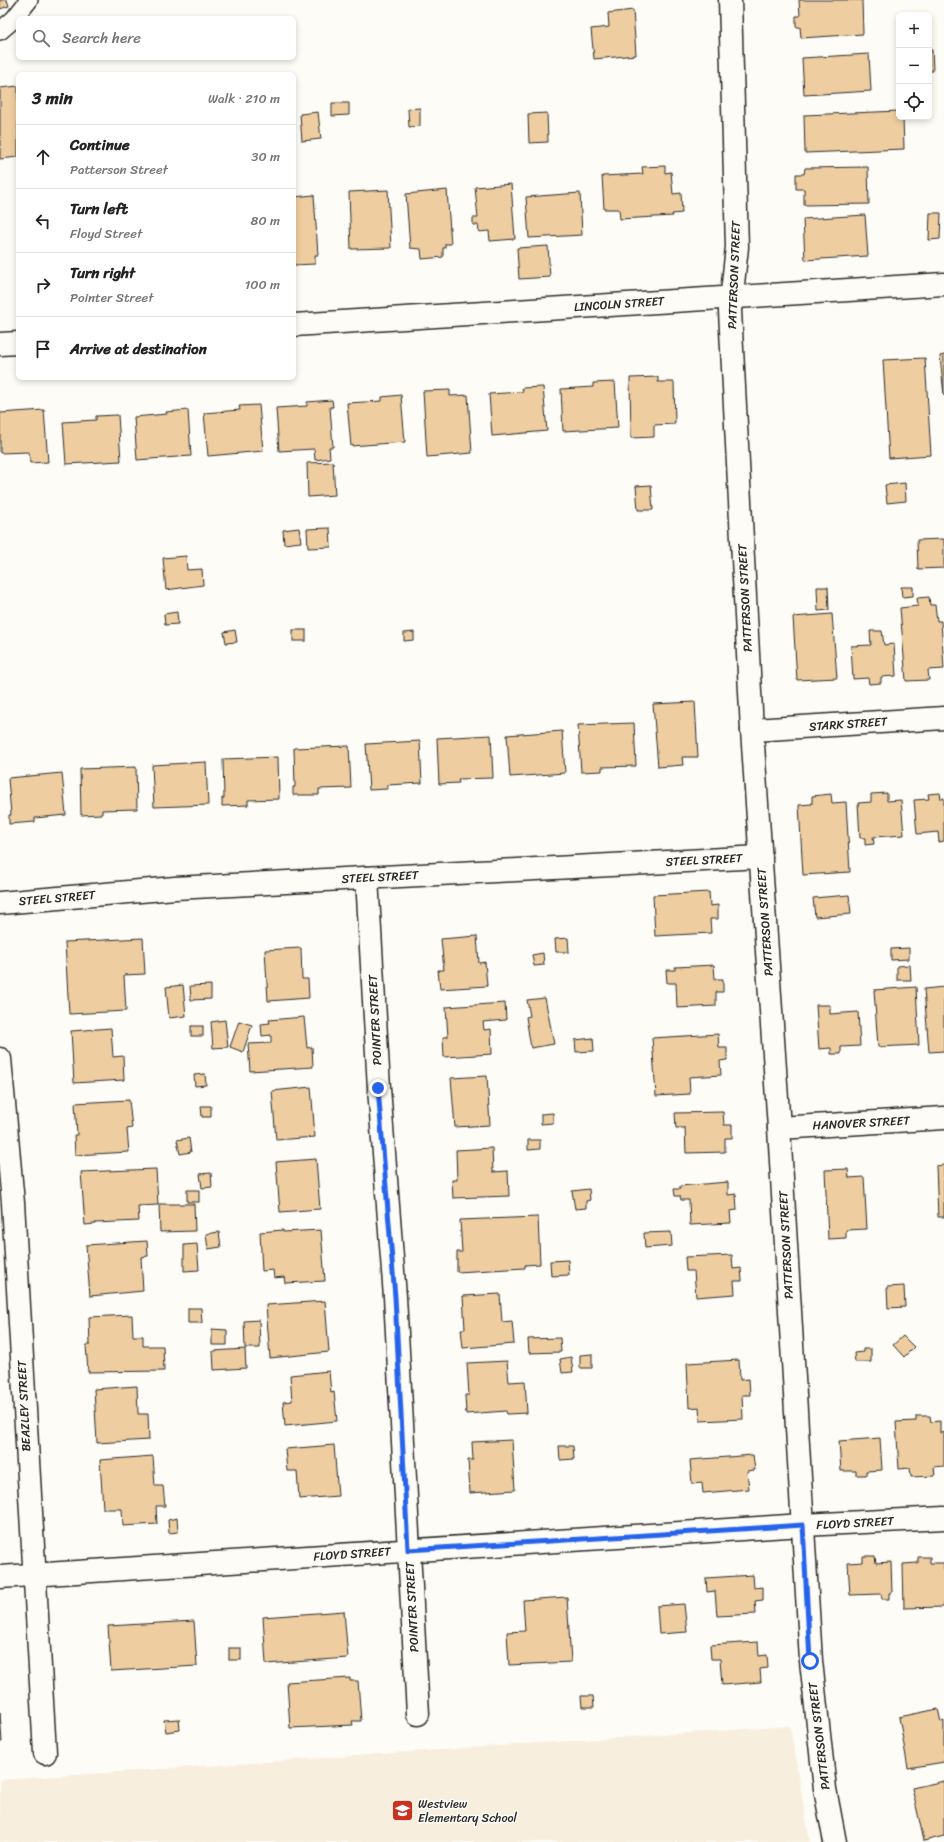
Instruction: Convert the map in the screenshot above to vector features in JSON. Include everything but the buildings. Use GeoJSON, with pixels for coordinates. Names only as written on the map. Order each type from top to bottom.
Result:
{"type":"FeatureCollection","features":[{"type":"Feature","properties":{"kind":"street","name":"PATTERSON STREET"},"geometry":{"type":"LineString","coordinates":[[730,0],[737,248],[730,311],[752,730],[779,1128],[810,1661],[825,1789],[835,1842]]}},
{"type":"Feature","properties":{"kind":"street","name":"LINCOLN STREET"},"geometry":{"type":"LineString","coordinates":[[296,325],[944,284]]}},
{"type":"Feature","properties":{"kind":"street"},"geometry":{"type":"LineString","coordinates":[[0,344],[16,343]]}},
{"type":"Feature","properties":{"kind":"street","name":"STARK STREET"},"geometry":{"type":"LineString","coordinates":[[752,730],[944,718]]}},
{"type":"Feature","properties":{"kind":"street","name":"STEEL STREET"},"geometry":{"type":"LineString","coordinates":[[0,903],[175,888],[761,857]]}},
{"type":"Feature","properties":{"kind":"street","name":"POINTER STREET"},"geometry":{"type":"LineString","coordinates":[[367,878],[378,1088],[395,1297],[418,1714]]}},
{"type":"Feature","properties":{"kind":"street","name":"BEAZLEY STREET"},"geometry":{"type":"LineString","coordinates":[[0,1059],[13,1203],[45,1754]]}},
{"type":"Feature","properties":{"kind":"street","name":"HANOVER STREET"},"geometry":{"type":"LineString","coordinates":[[779,1128],[944,1118]]}},
{"type":"Feature","properties":{"kind":"street","name":"FLOYD STREET"},"geometry":{"type":"LineString","coordinates":[[0,1578],[408,1550],[803,1525],[944,1518]]}},
{"type":"Feature","properties":{"kind":"lane"},"geometry":{"type":"LineString","coordinates":[[16,16],[29,0]]}},
{"type":"Feature","properties":{"kind":"lane"},"geometry":{"type":"LineString","coordinates":[[0,31],[16,16]]}},
{"type":"Feature","properties":{"kind":"shaded area","name":"Westview Elementary School"},"geometry":{"type":"Polygon","coordinates":[[[790,1726],[810,1842],[0,1842],[0,1780],[790,1726]]]}},
{"type":"Feature","properties":{"kind":"place","name":"Westview Elementary School"},"geometry":{"type":"Point","coordinates":[402,1811]}},
{"type":"Feature","properties":{"kind":"route"},"geometry":{"type":"LineString","coordinates":[[378,1088],[395,1297],[408,1550],[803,1525],[810,1661]]}}]}
